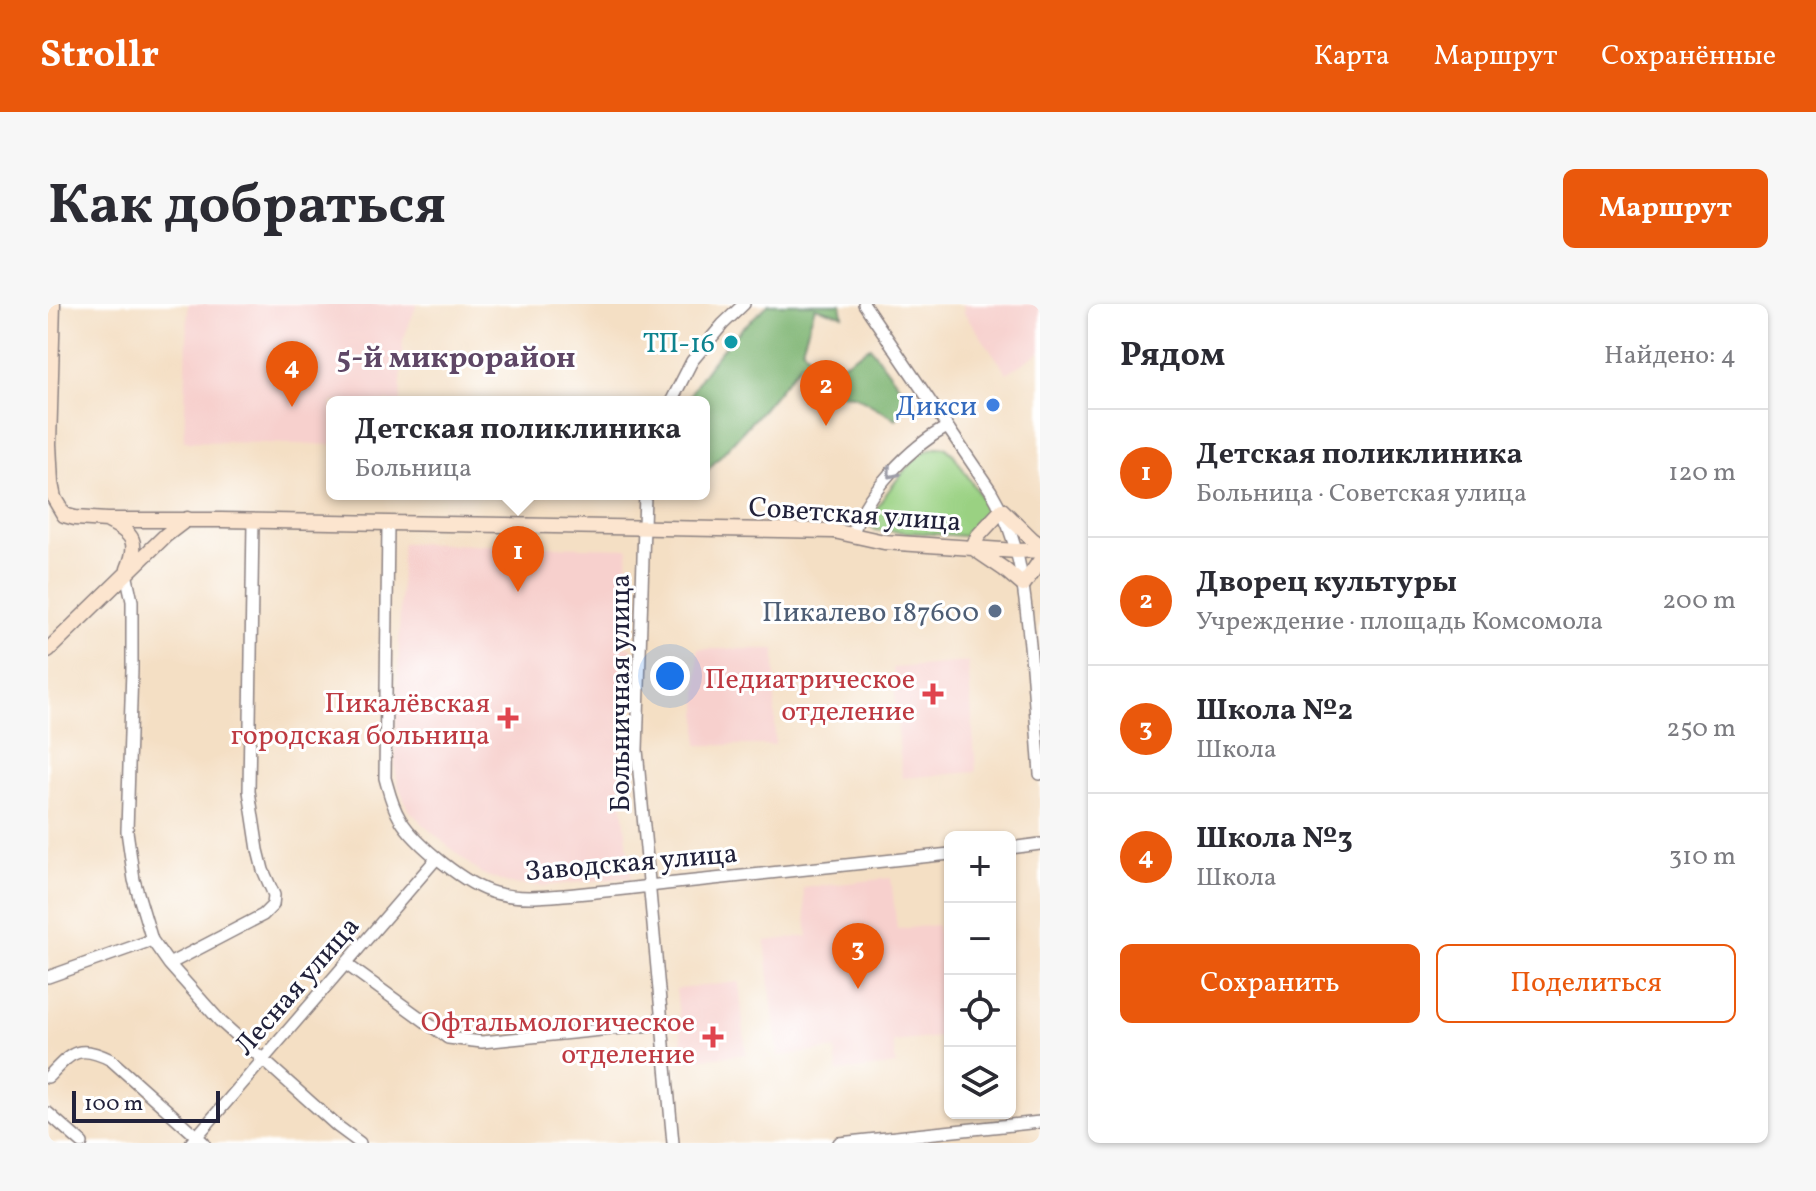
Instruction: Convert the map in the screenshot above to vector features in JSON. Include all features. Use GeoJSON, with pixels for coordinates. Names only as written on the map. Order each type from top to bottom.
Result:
{"type":"FeatureCollection","features":[{"type":"Feature","properties":{"kind":"street"},"geometry":{"type":"LineString","coordinates":[[49,444],[53,304]]}},
{"type":"Feature","properties":{"kind":"street"},"geometry":{"type":"LineString","coordinates":[[674,396],[692,361],[744,304]]}},
{"type":"Feature","properties":{"kind":"street"},"geometry":{"type":"LineString","coordinates":[[864,304],[1002,510],[1040,548]]}},
{"type":"Feature","properties":{"kind":"street"},"geometry":{"type":"LineString","coordinates":[[853,534],[857,520],[874,494],[909,453],[947,427]]}},
{"type":"Feature","properties":{"kind":"street","name":"Советская улица"},"geometry":{"type":"LineString","coordinates":[[49,444],[54,498],[64,515],[75,518],[834,531],[884,542],[1017,551],[1040,548]]}},
{"type":"Feature","properties":{"kind":"street","name":"Больничная улица"},"geometry":{"type":"LineString","coordinates":[[645,500],[637,750],[673,1143]]}},
{"type":"Feature","properties":{"kind":"street"},"geometry":{"type":"LineString","coordinates":[[1002,510],[978,536],[973,547],[1023,585]]}},
{"type":"Feature","properties":{"kind":"street"},"geometry":{"type":"LineString","coordinates":[[1002,510],[1017,551],[1023,585],[1040,774]]}},
{"type":"Feature","properties":{"kind":"street"},"geometry":{"type":"LineString","coordinates":[[48,650],[166,535],[187,519]]}},
{"type":"Feature","properties":{"kind":"street"},"geometry":{"type":"LineString","coordinates":[[107,520],[123,529],[134,544],[126,573],[132,601],[127,831],[134,880],[152,940],[169,964],[220,1021],[360,1143]]}},
{"type":"Feature","properties":{"kind":"street"},"geometry":{"type":"LineString","coordinates":[[169,964],[263,915],[273,905],[274,895],[258,850],[249,791],[253,521]]}},
{"type":"Feature","properties":{"kind":"street","name":"Заводская улица"},"geometry":{"type":"LineString","coordinates":[[388,524],[385,778],[401,821],[436,859],[471,882],[495,893],[534,898],[944,855]]}},
{"type":"Feature","properties":{"kind":"street"},"geometry":{"type":"LineString","coordinates":[[1023,585],[1040,561]]}},
{"type":"Feature","properties":{"kind":"street"},"geometry":{"type":"LineString","coordinates":[[1016,847],[1040,844]]}},
{"type":"Feature","properties":{"kind":"street","name":"Лесная улица"},"geometry":{"type":"LineString","coordinates":[[197,1141],[263,1058],[436,859]]}},
{"type":"Feature","properties":{"kind":"street"},"geometry":{"type":"LineString","coordinates":[[48,977],[152,940]]}},
{"type":"Feature","properties":{"kind":"street"},"geometry":{"type":"LineString","coordinates":[[346,964],[448,1038],[482,1042],[662,1024]]}},
{"type":"Feature","properties":{"kind":"street"},"geometry":{"type":"LineString","coordinates":[[48,1077],[76,1052],[101,1054],[197,1141]]}},
{"type":"Feature","properties":{"kind":"street"},"geometry":{"type":"LineString","coordinates":[[48,1113],[82,1143]]}},
{"type":"Feature","properties":{"kind":"street"},"geometry":{"type":"LineString","coordinates":[[839,1143],[1040,1122]]}},
{"type":"Feature","properties":{"kind":"shaded area"},"geometry":{"type":"Polygon","coordinates":[[[188,304],[417,304],[403,340],[400,396],[326,396],[326,445],[184,441],[188,304]]]}},
{"type":"Feature","properties":{"kind":"shaded area"},"geometry":{"type":"Polygon","coordinates":[[[963,304],[1040,304],[1040,352],[1007,373],[964,313],[963,304]]]}},
{"type":"Feature","properties":{"kind":"shaded area","name":"Пикалёвская городская больница"},"geometry":{"type":"Polygon","coordinates":[[[402,543],[628,548],[623,646],[632,647],[630,708],[621,709],[619,772],[631,877],[543,886],[508,884],[480,873],[408,809],[395,766],[402,543]]]}},
{"type":"Feature","properties":{"kind":"shaded area"},"geometry":{"type":"Polygon","coordinates":[[[698,649],[775,649],[775,745],[698,745],[698,649]]]}},
{"type":"Feature","properties":{"kind":"shaded area","name":"Педиатрическое отделение"},"geometry":{"type":"Polygon","coordinates":[[[968,662],[976,772],[902,778],[893,668],[968,662]]]}},
{"type":"Feature","properties":{"kind":"shaded area"},"geometry":{"type":"Polygon","coordinates":[[[891,878],[897,929],[937,925],[944,985],[944,1037],[893,1042],[896,1065],[838,1072],[835,1049],[778,1056],[765,941],[808,936],[803,888],[891,878]]]}},
{"type":"Feature","properties":{"kind":"shaded area","name":"Офтальмологическое отделение"},"geometry":{"type":"Polygon","coordinates":[[[739,982],[746,1054],[684,1060],[676,989],[739,982]]]}},
{"type":"Feature","properties":{"kind":"green space"},"geometry":{"type":"Polygon","coordinates":[[[769,304],[841,304],[843,315],[815,307],[802,348],[810,357],[842,364],[870,347],[911,401],[896,419],[854,395],[841,394],[801,363],[710,467],[710,396],[690,396],[703,374],[769,304]]]}},
{"type":"Feature","properties":{"kind":"green space"},"geometry":{"type":"Polygon","coordinates":[[[945,447],[954,455],[990,511],[982,522],[972,533],[964,536],[875,530],[869,526],[877,508],[901,475],[924,452],[945,447]]]}},
{"type":"Feature","properties":{"kind":"place","name":"ТП-16"},"geometry":{"type":"Point","coordinates":[731,342]}},
{"type":"Feature","properties":{"kind":"place","name":"Дикси"},"geometry":{"type":"Point","coordinates":[993,405]}},
{"type":"Feature","properties":{"kind":"place","name":"Школа №3"},"geometry":{"type":"Point","coordinates":[292,407]}},
{"type":"Feature","properties":{"kind":"place","name":"Дворец культуры"},"geometry":{"type":"Point","coordinates":[826,426]}},
{"type":"Feature","properties":{"kind":"place","name":"Детская поликлиника"},"geometry":{"type":"Point","coordinates":[518,592]}},
{"type":"Feature","properties":{"kind":"place","name":"Пикалево 187600"},"geometry":{"type":"Point","coordinates":[995,611]}},
{"type":"Feature","properties":{"kind":"place","name":"Педиатрическое отделение"},"geometry":{"type":"Point","coordinates":[933,694]}},
{"type":"Feature","properties":{"kind":"place","name":"Пикалёвская городская больница"},"geometry":{"type":"Point","coordinates":[508,718]}},
{"type":"Feature","properties":{"kind":"place","name":"Школа №2"},"geometry":{"type":"Point","coordinates":[858,989]}},
{"type":"Feature","properties":{"kind":"place","name":"Офтальмологическое отделение"},"geometry":{"type":"Point","coordinates":[713,1037]}},
{"type":"Feature","properties":{"kind":"district","name":"5-й микрорайон"},"geometry":{"type":"Point","coordinates":[456,357]}}]}
